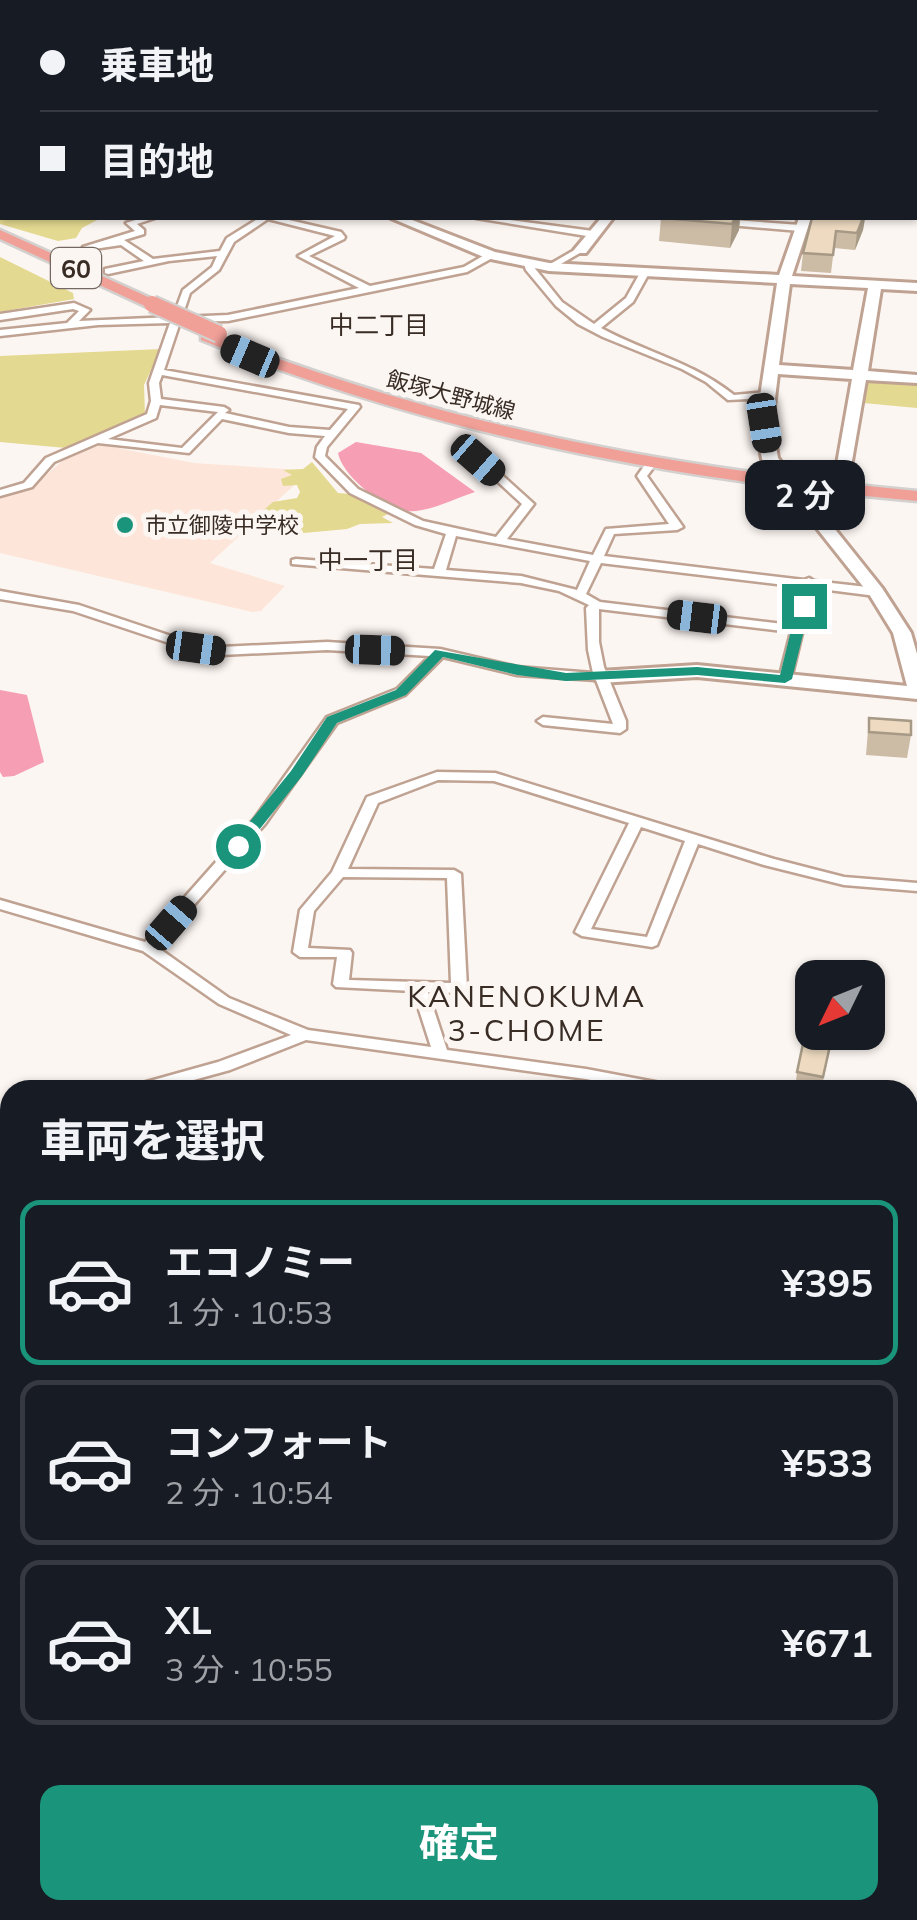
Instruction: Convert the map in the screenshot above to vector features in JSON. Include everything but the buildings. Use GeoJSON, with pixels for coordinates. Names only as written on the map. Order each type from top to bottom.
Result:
{"type":"FeatureCollection","features":[{"type":"Feature","properties":{"kind":"main road","name":"飯塚大野城線"},"geometry":{"type":"LineString","coordinates":[[0,238],[292,372],[404,408],[651,464],[917,496]]}},
{"type":"Feature","properties":{"kind":"main road","name":"飯塚大野城線"},"geometry":{"type":"LineString","coordinates":[[213,336],[361,388],[476,420],[789,480],[917,486]]}},
{"type":"Feature","properties":{"kind":"street"},"geometry":{"type":"LineString","coordinates":[[144,220],[130,224],[141,232],[87,246],[123,242],[150,262]]}},
{"type":"Feature","properties":{"kind":"street"},"geometry":{"type":"LineString","coordinates":[[0,493],[28,485],[50,460],[152,416],[156,401],[154,383],[186,292],[216,268],[230,240],[265,220]]}},
{"type":"Feature","properties":{"kind":"street"},"geometry":{"type":"LineString","coordinates":[[284,220],[331,226],[341,237],[302,256],[370,290]]}},
{"type":"Feature","properties":{"kind":"street"},"geometry":{"type":"LineString","coordinates":[[514,220],[592,234]]}},
{"type":"Feature","properties":{"kind":"street"},"geometry":{"type":"LineString","coordinates":[[576,270],[581,250],[604,220]]}},
{"type":"Feature","properties":{"kind":"street"},"geometry":{"type":"LineString","coordinates":[[0,594],[75,608],[196,648],[221,652],[328,646],[440,652],[517,671],[600,677],[697,671],[917,691],[902,633],[876,592],[770,459],[764,423],[767,395],[784,281],[802,223],[743,220]]}},
{"type":"Feature","properties":{"kind":"street"},"geometry":{"type":"LineString","coordinates":[[421,222],[491,254],[550,267],[917,287]]}},
{"type":"Feature","properties":{"kind":"street"},"geometry":{"type":"LineString","coordinates":[[550,267],[581,250]]}},
{"type":"Feature","properties":{"kind":"street"},"geometry":{"type":"LineString","coordinates":[[108,271],[224,253]]}},
{"type":"Feature","properties":{"kind":"street"},"geometry":{"type":"LineString","coordinates":[[0,333],[228,318],[467,269],[491,254]]}},
{"type":"Feature","properties":{"kind":"street"},"geometry":{"type":"LineString","coordinates":[[526,263],[554,302],[578,322],[715,381],[732,398],[767,395]]}},
{"type":"Feature","properties":{"kind":"street"},"geometry":{"type":"LineString","coordinates":[[594,329],[630,300],[643,275]]}},
{"type":"Feature","properties":{"kind":"street"},"geometry":{"type":"LineString","coordinates":[[842,481],[874,285]]}},
{"type":"Feature","properties":{"kind":"street"},"geometry":{"type":"LineString","coordinates":[[0,317],[81,307],[84,310],[69,326]]}},
{"type":"Feature","properties":{"kind":"street"},"geometry":{"type":"LineString","coordinates":[[773,368],[917,379]]}},
{"type":"Feature","properties":{"kind":"street"},"geometry":{"type":"LineString","coordinates":[[159,372],[354,407],[322,447],[320,458],[354,491],[419,523],[596,559],[876,592]]}},
{"type":"Feature","properties":{"kind":"street"},"geometry":{"type":"LineString","coordinates":[[102,440],[186,452],[247,387]]}},
{"type":"Feature","properties":{"kind":"street"},"geometry":{"type":"LineString","coordinates":[[156,401],[289,430],[335,434]]}},
{"type":"Feature","properties":{"kind":"street"},"geometry":{"type":"LineString","coordinates":[[478,460],[528,504],[499,541]]}},
{"type":"Feature","properties":{"kind":"street"},"geometry":{"type":"LineString","coordinates":[[581,593],[610,531],[677,528],[642,476],[651,464]]}},
{"type":"Feature","properties":{"kind":"street"},"geometry":{"type":"LineString","coordinates":[[439,573],[452,532]]}},
{"type":"Feature","properties":{"kind":"street"},"geometry":{"type":"LineString","coordinates":[[296,562],[503,577],[581,593],[597,605],[798,629]]}},
{"type":"Feature","properties":{"kind":"street"},"geometry":{"type":"LineString","coordinates":[[785,679],[810,582]]}},
{"type":"Feature","properties":{"kind":"street"},"geometry":{"type":"LineString","coordinates":[[543,721],[620,729],[619,714],[600,677],[594,652],[592,608],[597,605]]}},
{"type":"Feature","properties":{"kind":"street"},"geometry":{"type":"LineString","coordinates":[[148,948],[260,821],[332,720],[401,692],[440,652]]}},
{"type":"Feature","properties":{"kind":"street"},"geometry":{"type":"LineString","coordinates":[[339,873],[454,874],[459,988],[341,984],[345,953],[300,952],[307,910],[339,873],[372,800],[437,776],[495,777],[844,881],[917,887]]}},
{"type":"Feature","properties":{"kind":"street"},"geometry":{"type":"LineString","coordinates":[[638,821],[582,932],[652,942],[694,839]]}},
{"type":"Feature","properties":{"kind":"street"},"geometry":{"type":"LineString","coordinates":[[0,904],[148,948],[224,1000],[305,1035],[596,1080]]}},
{"type":"Feature","properties":{"kind":"street"},"geometry":{"type":"LineString","coordinates":[[418,987],[441,1055]]}},
{"type":"Feature","properties":{"kind":"street"},"geometry":{"type":"LineString","coordinates":[[174,1080],[224,1066],[305,1035]]}},
{"type":"Feature","properties":{"kind":"shaded area"},"geometry":{"type":"Polygon","coordinates":[[[0,220],[97,220],[82,228],[76,238],[58,241],[0,224],[0,220]]]}},
{"type":"Feature","properties":{"kind":"shaded area"},"geometry":{"type":"Polygon","coordinates":[[[0,257],[73,293],[74,299],[0,312],[0,257]]]}},
{"type":"Feature","properties":{"kind":"shaded area"},"geometry":{"type":"Polygon","coordinates":[[[161,349],[144,385],[145,415],[66,448],[0,442],[0,356],[161,349]]]}},
{"type":"Feature","properties":{"kind":"shaded area"},"geometry":{"type":"Polygon","coordinates":[[[864,380],[917,382],[917,408],[863,403],[864,380]]]}},
{"type":"Feature","properties":{"kind":"shaded area"},"geometry":{"type":"Polygon","coordinates":[[[356,442],[421,453],[475,492],[424,510],[398,509],[366,490],[341,462],[338,453],[356,442]]]}},
{"type":"Feature","properties":{"kind":"shaded area","name":"市立御陵中学校"},"geometry":{"type":"Polygon","coordinates":[[[102,445],[194,463],[301,470],[303,477],[210,563],[285,586],[261,611],[252,612],[0,553],[0,497],[32,487],[69,455],[102,445]]]}},
{"type":"Feature","properties":{"kind":"shaded area"},"geometry":{"type":"Polygon","coordinates":[[[312,462],[338,493],[350,494],[390,513],[382,517],[393,523],[293,534],[251,521],[273,502],[297,498],[297,485],[283,486],[281,479],[292,475],[283,470],[303,469],[312,462]]]}},
{"type":"Feature","properties":{"kind":"shaded area"},"geometry":{"type":"Polygon","coordinates":[[[0,690],[27,695],[44,762],[14,776],[3,777],[0,772],[0,690]]]}},
{"type":"Feature","properties":{"kind":"place","name":"市立御陵中学校"},"geometry":{"type":"Point","coordinates":[125,525]}},
{"type":"Feature","properties":{"kind":"district","name":"中二丁目"},"geometry":{"type":"Point","coordinates":[379,324]}},
{"type":"Feature","properties":{"kind":"district","name":"中一丁目"},"geometry":{"type":"Point","coordinates":[368,559]}},
{"type":"Feature","properties":{"kind":"district","name":"KANENOKUMA 3-CHOME"},"geometry":{"type":"Point","coordinates":[527,1013]}},
{"type":"Feature","properties":{"kind":"route"},"geometry":{"type":"LineString","coordinates":[[238,846],[297,773],[332,720],[401,692],[440,652],[517,671],[566,677],[697,671],[785,679],[804,606]]}}]}
